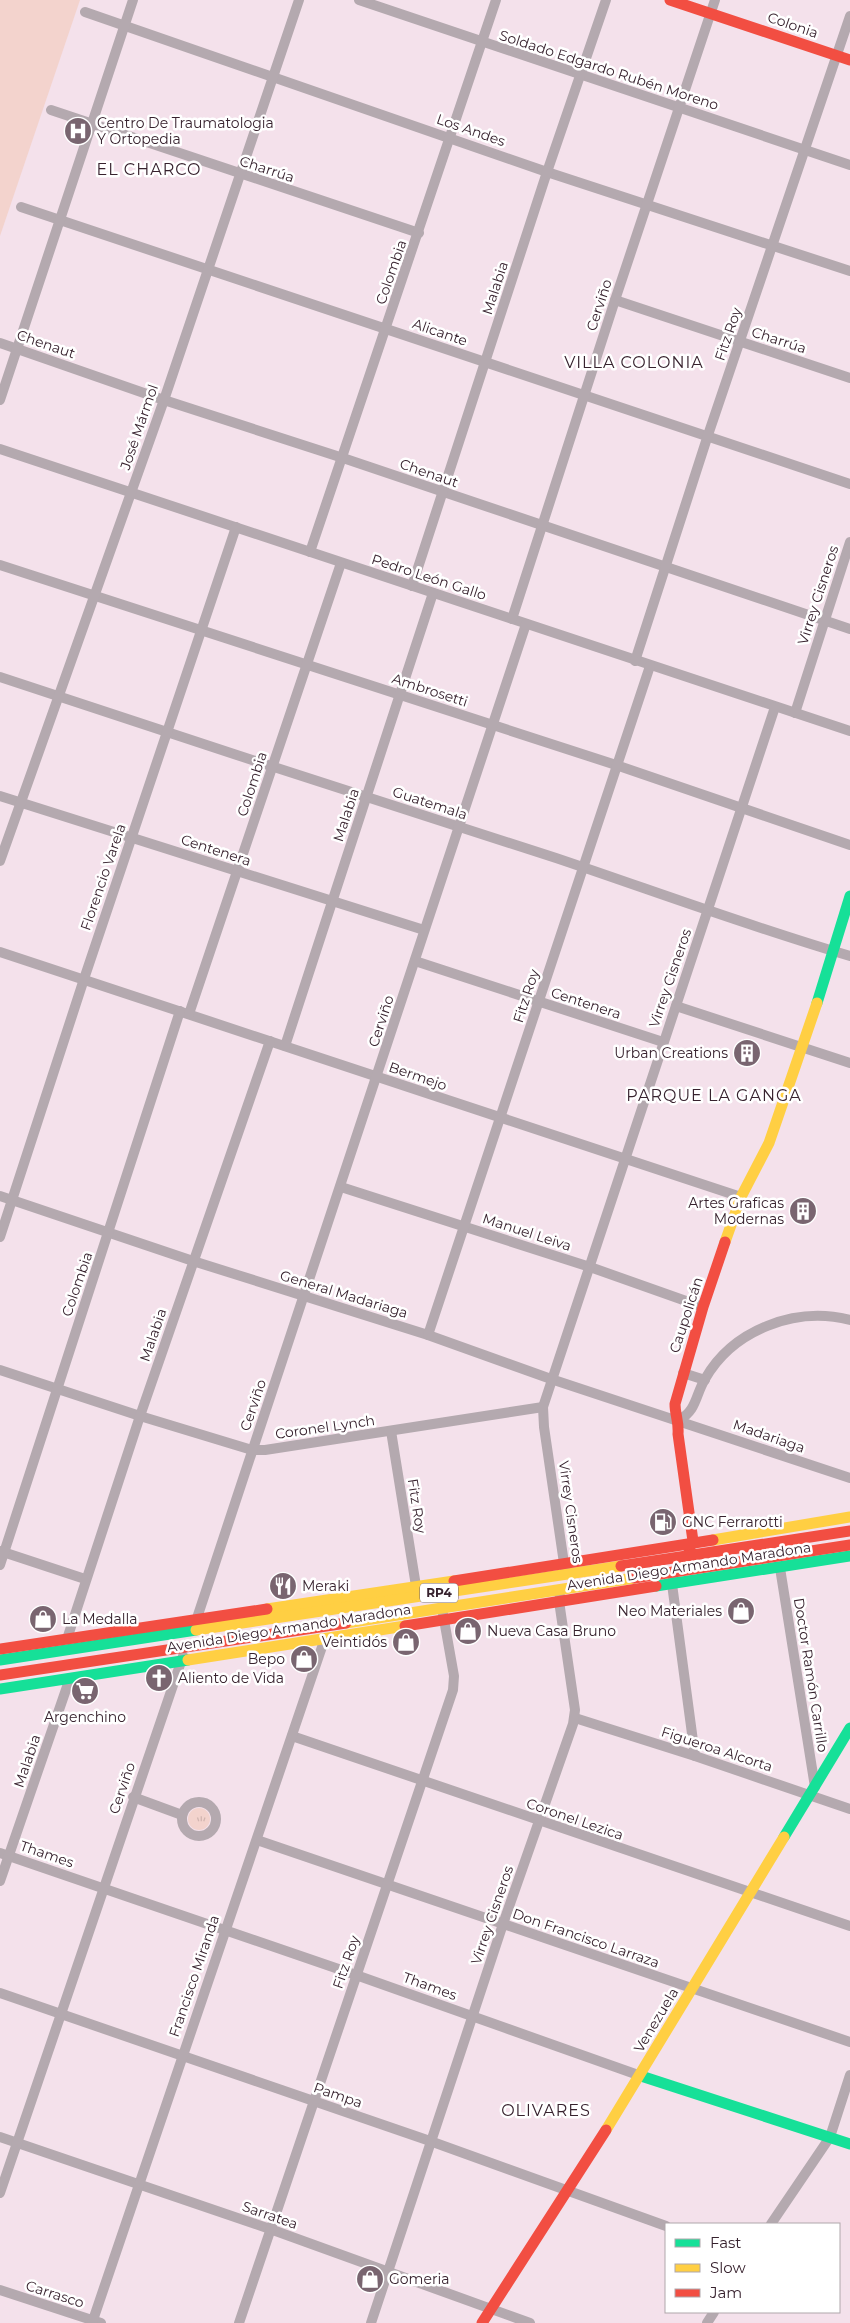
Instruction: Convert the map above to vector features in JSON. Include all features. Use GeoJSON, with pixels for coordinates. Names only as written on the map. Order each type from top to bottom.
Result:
{"type":"FeatureCollection","features":[{"type":"Feature","properties":{"kind":"street"},"geometry":{"type":"LineString","coordinates":[[0,400],[133,0]]}},
{"type":"Feature","properties":{"kind":"street","name":"José Mármol"},"geometry":{"type":"LineString","coordinates":[[0,862],[57,696],[164,400],[206,270],[299,0]]}},
{"type":"Feature","properties":{"kind":"street","name":"Soldado Edgardo Rubén Moreno"},"geometry":{"type":"LineString","coordinates":[[359,0],[850,165]]}},
{"type":"Feature","properties":{"kind":"street","name":"Colombia"},"geometry":{"type":"LineString","coordinates":[[310,552],[496,0]]}},
{"type":"Feature","properties":{"kind":"street","name":"Malabia"},"geometry":{"type":"LineString","coordinates":[[412,586],[441,492],[606,0]]}},
{"type":"Feature","properties":{"kind":"street","name":"Colonia"},"geometry":{"type":"LineString","coordinates":[[670,0],[850,60]]}},
{"type":"Feature","properties":{"kind":"street","name":"Cerviño"},"geometry":{"type":"LineString","coordinates":[[512,619],[541,525],[715,0]]}},
{"type":"Feature","properties":{"kind":"street","name":"Los Andes"},"geometry":{"type":"LineString","coordinates":[[85,12],[547,172],[850,270]]}},
{"type":"Feature","properties":{"kind":"street","name":"Fitz Roy"},"geometry":{"type":"LineString","coordinates":[[635,661],[708,435],[850,16]]}},
{"type":"Feature","properties":{"kind":"street","name":"Charrúa"},"geometry":{"type":"LineString","coordinates":[[51,110],[419,233]]}},
{"type":"Feature","properties":{"kind":"street","name":"Alicante"},"geometry":{"type":"LineString","coordinates":[[21,207],[850,484]]}},
{"type":"Feature","properties":{"kind":"street","name":"Charrúa"},"geometry":{"type":"LineString","coordinates":[[615,300],[850,378]]}},
{"type":"Feature","properties":{"kind":"street","name":"Chenaut"},"geometry":{"type":"LineString","coordinates":[[0,342],[164,400],[343,458],[850,629]]}},
{"type":"Feature","properties":{"kind":"street","name":"Pedro León Gallo"},"geometry":{"type":"LineString","coordinates":[[0,449],[850,732]]}},
{"type":"Feature","properties":{"kind":"street","name":"Florencio Varela"},"geometry":{"type":"LineString","coordinates":[[0,1237],[131,836],[236,527]]}},
{"type":"Feature","properties":{"kind":"street","name":"Virrey Cisneros"},"geometry":{"type":"LineString","coordinates":[[795,714],[850,542]]}},
{"type":"Feature","properties":{"kind":"street","name":"Colombia"},"geometry":{"type":"LineString","coordinates":[[0,1565],[2,1551],[109,1232],[185,1013],[238,872],[340,562]]}},
{"type":"Feature","properties":{"kind":"street","name":"Ambrosetti"},"geometry":{"type":"LineString","coordinates":[[0,566],[201,629],[616,765],[850,846]]}},
{"type":"Feature","properties":{"kind":"street","name":"Malabia"},"geometry":{"type":"LineString","coordinates":[[285,1046],[433,594]]}},
{"type":"Feature","properties":{"kind":"street","name":"Cerviño"},"geometry":{"type":"LineString","coordinates":[[0,2193],[104,1890],[133,1797],[191,1631],[197,1620],[526,624]]}},
{"type":"Feature","properties":{"kind":"street","name":"Fitz Roy"},"geometry":{"type":"LineString","coordinates":[[428,1335],[650,666]]}},
{"type":"Feature","properties":{"kind":"street","name":"Guatemala"},"geometry":{"type":"LineString","coordinates":[[0,677],[166,733],[582,867],[707,911],[850,956]]}},
{"type":"Feature","properties":{"kind":"street","name":"Virrey Cisneros"},"geometry":{"type":"LineString","coordinates":[[371,2323],[503,1924],[575,1718],[560,1595],[565,1569],[544,1427],[543,1407],[775,707]]}},
{"type":"Feature","properties":{"kind":"street","name":"Centenera"},"geometry":{"type":"LineString","coordinates":[[0,796],[131,836],[238,872],[332,899],[424,930]]}},
{"type":"Feature","properties":{"kind":"street","name":"Caupolicán"},"geometry":{"type":"LineString","coordinates":[[673,1578],[686,1556],[692,1541],[678,1434],[679,1420],[675,1411],[683,1373],[703,1307],[741,1197],[769,1144],[803,1047],[850,896]]}},
{"type":"Feature","properties":{"kind":"street","name":"Bermejo"},"geometry":{"type":"LineString","coordinates":[[0,952],[741,1197]]}},
{"type":"Feature","properties":{"kind":"street","name":"Centenera"},"geometry":{"type":"LineString","coordinates":[[415,961],[663,1042]]}},
{"type":"Feature","properties":{"kind":"street"},"geometry":{"type":"LineString","coordinates":[[676,1006],[850,1063]]}},
{"type":"Feature","properties":{"kind":"street","name":"Malabia"},"geometry":{"type":"LineString","coordinates":[[70,1644],[86,1579],[140,1416],[270,1041]]}},
{"type":"Feature","properties":{"kind":"street","name":"Manuel Leiva"},"geometry":{"type":"LineString","coordinates":[[341,1187],[590,1267],[703,1307]]}},
{"type":"Feature","properties":{"kind":"street","name":"General Madariaga"},"geometry":{"type":"LineString","coordinates":[[0,1196],[193,1261],[428,1335],[551,1379],[679,1420]]}},
{"type":"Feature","properties":{"kind":"street"},"geometry":{"type":"LineString","coordinates":[[679,1420],[689,1414],[705,1380],[724,1354],[753,1332],[774,1323],[800,1317],[824,1316],[850,1320]]}},
{"type":"Feature","properties":{"kind":"street","name":"Coronel Lynch"},"geometry":{"type":"LineString","coordinates":[[0,1370],[252,1450],[265,1450],[543,1407]]}},
{"type":"Feature","properties":{"kind":"street"},"geometry":{"type":"LineString","coordinates":[[683,1373],[705,1380]]}},
{"type":"Feature","properties":{"kind":"street","name":"Madariaga"},"geometry":{"type":"LineString","coordinates":[[679,1420],[850,1478]]}},
{"type":"Feature","properties":{"kind":"street","name":"Fitz Roy"},"geometry":{"type":"LineString","coordinates":[[391,1431],[417,1591]]}},
{"type":"Feature","properties":{"kind":"street","name":"Avenida Diego Armando Maradona"},"geometry":{"type":"LineString","coordinates":[[0,1660],[118,1631],[306,1604],[499,1584],[692,1541],[850,1517]]}},
{"type":"Feature","properties":{"kind":"street","name":"Avenida Diego Armando Maradona"},"geometry":{"type":"LineString","coordinates":[[451,1581],[686,1556],[850,1531]]}},
{"type":"Feature","properties":{"kind":"street","name":"Avenida Diego Armando Maradona"},"geometry":{"type":"LineString","coordinates":[[3,1675],[185,1648],[443,1614],[673,1578],[850,1545]]}},
{"type":"Feature","properties":{"kind":"street"},"geometry":{"type":"LineString","coordinates":[[2,1551],[86,1579]]}},
{"type":"Feature","properties":{"kind":"street","name":"Avenida Diego Armando Maradona"},"geometry":{"type":"LineString","coordinates":[[673,1578],[780,1568],[850,1556]]}},
{"type":"Feature","properties":{"kind":"street","name":"Doctor Ramón Carrillo"},"geometry":{"type":"LineString","coordinates":[[780,1568],[812,1790]]}},
{"type":"Feature","properties":{"kind":"street"},"geometry":{"type":"LineString","coordinates":[[673,1578],[695,1756]]}},
{"type":"Feature","properties":{"kind":"street"},"geometry":{"type":"LineString","coordinates":[[417,1591],[451,1581],[499,1584]]}},
{"type":"Feature","properties":{"kind":"street","name":"Avenida Diego Armando Maradona"},"geometry":{"type":"LineString","coordinates":[[0,1650],[152,1637],[417,1591]]}},
{"type":"Feature","properties":{"kind":"street"},"geometry":{"type":"LineString","coordinates":[[191,1631],[306,1604]]}},
{"type":"Feature","properties":{"kind":"street","name":"Fitz Roy"},"geometry":{"type":"LineString","coordinates":[[239,2323],[454,1684],[443,1614]]}},
{"type":"Feature","properties":{"kind":"street","name":"Avenida Diego Armando Maradona"},"geometry":{"type":"LineString","coordinates":[[0,1689],[325,1638],[443,1614]]}},
{"type":"Feature","properties":{"kind":"street"},"geometry":{"type":"LineString","coordinates":[[118,1631],[152,1637]]}},
{"type":"Feature","properties":{"kind":"street","name":"Francisco Miranda"},"geometry":{"type":"LineString","coordinates":[[95,2322],[181,2056],[257,1840],[325,1638]]}},
{"type":"Feature","properties":{"kind":"street","name":"Malabia"},"geometry":{"type":"LineString","coordinates":[[0,1881],[4,1855],[70,1678]]}},
{"type":"Feature","properties":{"kind":"street","name":"Figueroa Alcorta"},"geometry":{"type":"LineString","coordinates":[[575,1718],[812,1790],[850,1809]]}},
{"type":"Feature","properties":{"kind":"street","name":"Venezuela"},"geometry":{"type":"LineString","coordinates":[[482,2323],[640,2076],[850,1728]]}},
{"type":"Feature","properties":{"kind":"street","name":"Coronel Lezica"},"geometry":{"type":"LineString","coordinates":[[292,1736],[850,1926]]}},
{"type":"Feature","properties":{"kind":"street"},"geometry":{"type":"LineString","coordinates":[[133,1797],[182,1815]]}},
{"type":"Feature","properties":{"kind":"street","name":"Don Francisco Larraza"},"geometry":{"type":"LineString","coordinates":[[257,1840],[387,1883],[691,1990],[850,2042]]}},
{"type":"Feature","properties":{"kind":"street","name":"Thames"},"geometry":{"type":"LineString","coordinates":[[4,1855],[356,1975],[640,2076],[850,2144]]}},
{"type":"Feature","properties":{"kind":"street","name":"Pampa"},"geometry":{"type":"LineString","coordinates":[[0,1993],[430,2141],[566,2192],[665,2226]]}},
{"type":"Feature","properties":{"kind":"street"},"geometry":{"type":"LineString","coordinates":[[772,2223],[830,2137],[850,2075]]}},
{"type":"Feature","properties":{"kind":"street","name":"Sarratea"},"geometry":{"type":"LineString","coordinates":[[0,2137],[270,2229],[530,2323]]}},
{"type":"Feature","properties":{"kind":"street","name":"Carrasco"},"geometry":{"type":"LineString","coordinates":[[0,2290],[95,2322]]}},
{"type":"Feature","properties":{"kind":"green space"},"geometry":{"type":"Polygon","coordinates":[[[0,0],[80,0],[0,236],[0,0]]]}},
{"type":"Feature","properties":{"kind":"green space"},"geometry":{"type":"Polygon","coordinates":[[[195,1808],[203,1808],[210,1815],[210,1823],[203,1830],[195,1830],[188,1823],[188,1815],[195,1808]]]}},
{"type":"Feature","properties":{"kind":"traffic: fast"},"geometry":{"type":"LineString","coordinates":[[817,1003],[850,896]]}},
{"type":"Feature","properties":{"kind":"traffic: fast"},"geometry":{"type":"LineString","coordinates":[[656,1586],[850,1556]]}},
{"type":"Feature","properties":{"kind":"traffic: fast"},"geometry":{"type":"LineString","coordinates":[[0,1660],[196,1630]]}},
{"type":"Feature","properties":{"kind":"traffic: fast"},"geometry":{"type":"LineString","coordinates":[[0,1689],[188,1660]]}},
{"type":"Feature","properties":{"kind":"traffic: fast"},"geometry":{"type":"LineString","coordinates":[[784,1837],[850,1728]]}},
{"type":"Feature","properties":{"kind":"traffic: fast"},"geometry":{"type":"LineString","coordinates":[[641,2076],[850,2144]]}},
{"type":"Feature","properties":{"kind":"traffic: slow"},"geometry":{"type":"LineString","coordinates":[[725,1242],[741,1197],[769,1143],[817,1003]]}},
{"type":"Feature","properties":{"kind":"traffic: slow"},"geometry":{"type":"LineString","coordinates":[[713,1540],[850,1517]]}},
{"type":"Feature","properties":{"kind":"traffic: slow"},"geometry":{"type":"LineString","coordinates":[[196,1630],[621,1566]]}},
{"type":"Feature","properties":{"kind":"traffic: slow"},"geometry":{"type":"LineString","coordinates":[[346,1623],[634,1578]]}},
{"type":"Feature","properties":{"kind":"traffic: slow"},"geometry":{"type":"LineString","coordinates":[[267,1609],[454,1581]]}},
{"type":"Feature","properties":{"kind":"traffic: slow"},"geometry":{"type":"LineString","coordinates":[[188,1660],[405,1626]]}},
{"type":"Feature","properties":{"kind":"traffic: slow"},"geometry":{"type":"LineString","coordinates":[[606,2130],[784,1837]]}},
{"type":"Feature","properties":{"kind":"traffic: jam"},"geometry":{"type":"LineString","coordinates":[[670,0],[850,60]]}},
{"type":"Feature","properties":{"kind":"traffic: jam"},"geometry":{"type":"LineString","coordinates":[[689,1549],[693,1541],[675,1404],[703,1307],[725,1242]]}},
{"type":"Feature","properties":{"kind":"traffic: jam"},"geometry":{"type":"LineString","coordinates":[[621,1566],[850,1531]]}},
{"type":"Feature","properties":{"kind":"traffic: jam"},"geometry":{"type":"LineString","coordinates":[[454,1581],[713,1540]]}},
{"type":"Feature","properties":{"kind":"traffic: jam"},"geometry":{"type":"LineString","coordinates":[[634,1578],[850,1545]]}},
{"type":"Feature","properties":{"kind":"traffic: jam"},"geometry":{"type":"LineString","coordinates":[[405,1626],[656,1586]]}},
{"type":"Feature","properties":{"kind":"traffic: jam"},"geometry":{"type":"LineString","coordinates":[[0,1649],[267,1609]]}},
{"type":"Feature","properties":{"kind":"traffic: jam"},"geometry":{"type":"LineString","coordinates":[[0,1675],[346,1623]]}},
{"type":"Feature","properties":{"kind":"traffic: jam"},"geometry":{"type":"LineString","coordinates":[[482,2323],[606,2130]]}},
{"type":"Feature","properties":{"kind":"place","name":"Centro De Traumatologia Y Ortopedia"},"geometry":{"type":"Point","coordinates":[78,131]}},
{"type":"Feature","properties":{"kind":"place","name":"Urban Creations"},"geometry":{"type":"Point","coordinates":[747,1053]}},
{"type":"Feature","properties":{"kind":"place","name":"Artes Graficas Modernas"},"geometry":{"type":"Point","coordinates":[803,1211]}},
{"type":"Feature","properties":{"kind":"place","name":"GNC Ferrarotti"},"geometry":{"type":"Point","coordinates":[663,1522]}},
{"type":"Feature","properties":{"kind":"place","name":"Meraki"},"geometry":{"type":"Point","coordinates":[283,1586]}},
{"type":"Feature","properties":{"kind":"place","name":"Neo Materiales"},"geometry":{"type":"Point","coordinates":[741,1611]}},
{"type":"Feature","properties":{"kind":"place","name":"La Medalla"},"geometry":{"type":"Point","coordinates":[43,1619]}},
{"type":"Feature","properties":{"kind":"place","name":"Nueva Casa Bruno"},"geometry":{"type":"Point","coordinates":[468,1631]}},
{"type":"Feature","properties":{"kind":"place","name":"Veintidós"},"geometry":{"type":"Point","coordinates":[406,1642]}},
{"type":"Feature","properties":{"kind":"place","name":"Bepo"},"geometry":{"type":"Point","coordinates":[304,1659]}},
{"type":"Feature","properties":{"kind":"place","name":"Aliento de Vida"},"geometry":{"type":"Point","coordinates":[159,1678]}},
{"type":"Feature","properties":{"kind":"place","name":"Argenchino"},"geometry":{"type":"Point","coordinates":[85,1691]}},
{"type":"Feature","properties":{"kind":"place","name":"Gomeria"},"geometry":{"type":"Point","coordinates":[370,2279]}},
{"type":"Feature","properties":{"kind":"district","name":"EL CHARCO"},"geometry":{"type":"Point","coordinates":[149,169]}},
{"type":"Feature","properties":{"kind":"district","name":"VILLA COLONIA"},"geometry":{"type":"Point","coordinates":[634,362]}},
{"type":"Feature","properties":{"kind":"district","name":"PARQUE LA GANGA"},"geometry":{"type":"Point","coordinates":[714,1095]}},
{"type":"Feature","properties":{"kind":"district","name":"OLIVARES"},"geometry":{"type":"Point","coordinates":[546,2110]}}]}
